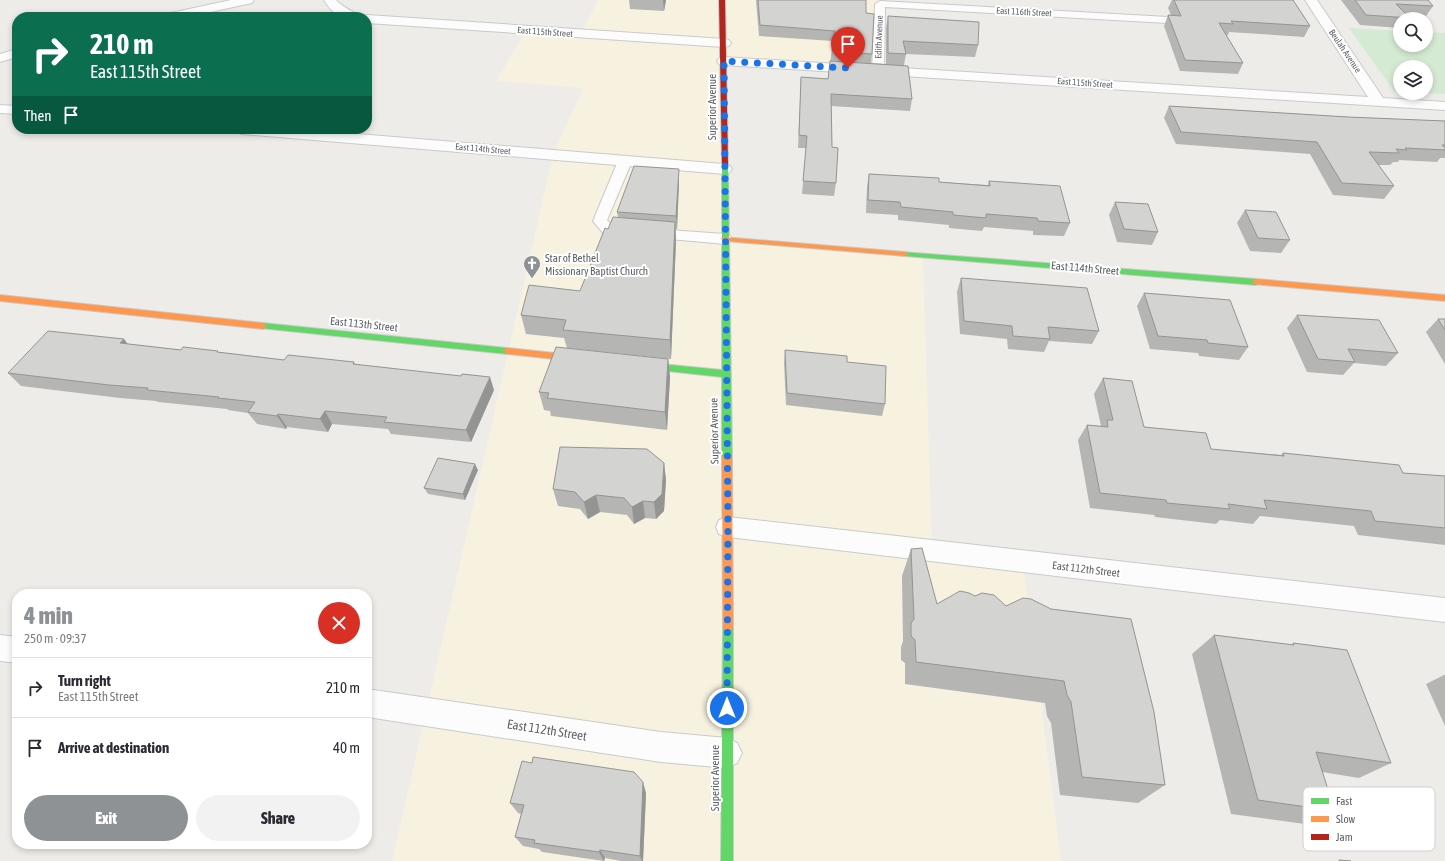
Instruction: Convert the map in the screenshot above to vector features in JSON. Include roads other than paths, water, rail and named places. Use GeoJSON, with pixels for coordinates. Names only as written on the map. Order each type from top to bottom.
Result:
{"type":"FeatureCollection","features":[{"type":"Feature","properties":{"kind":"street"},"geometry":{"type":"LineString","coordinates":[[193,12],[248,0]]}},
{"type":"Feature","properties":{"kind":"street"},"geometry":{"type":"LineString","coordinates":[[330,0],[336,9],[341,12]]}},
{"type":"Feature","properties":{"kind":"street","name":"Superior Avenue"},"geometry":{"type":"LineString","coordinates":[[722,0],[724,44],[728,527],[727,861]]}},
{"type":"Feature","properties":{"kind":"street","name":"Beulah Avenue"},"geometry":{"type":"LineString","coordinates":[[1311,0],[1379,102]]}},
{"type":"Feature","properties":{"kind":"street","name":"East 115th Street"},"geometry":{"type":"LineString","coordinates":[[372,20],[724,44]]}},
{"type":"Feature","properties":{"kind":"street"},"geometry":{"type":"LineString","coordinates":[[0,58],[12,54]]}},
{"type":"Feature","properties":{"kind":"street","name":"East 115th Street"},"geometry":{"type":"LineString","coordinates":[[724,61],[1445,106]]}},
{"type":"Feature","properties":{"kind":"street"},"geometry":{"type":"LineString","coordinates":[[0,109],[12,110]]}},
{"type":"Feature","properties":{"kind":"street","name":"East 114th Street"},"geometry":{"type":"LineString","coordinates":[[304,134],[724,169]]}},
{"type":"Feature","properties":{"kind":"street","name":"East 114th Street"},"geometry":{"type":"LineString","coordinates":[[726,239],[1445,298]]}},
{"type":"Feature","properties":{"kind":"street","name":"East 113th Street"},"geometry":{"type":"LineString","coordinates":[[0,298],[592,360]]}},
{"type":"Feature","properties":{"kind":"street"},"geometry":{"type":"LineString","coordinates":[[632,364],[726,374]]}},
{"type":"Feature","properties":{"kind":"street","name":"East 112th Street"},"geometry":{"type":"LineString","coordinates":[[728,527],[1445,610]]}},
{"type":"Feature","properties":{"kind":"street"},"geometry":{"type":"LineString","coordinates":[[0,648],[12,649]]}},
{"type":"Feature","properties":{"kind":"street","name":"East 112th Street"},"geometry":{"type":"LineString","coordinates":[[372,704],[661,747],[727,753]]}},
{"type":"Feature","properties":{"kind":"lane","name":"East 116th Street"},"geometry":{"type":"LineString","coordinates":[[880,4],[1168,20]]}},
{"type":"Feature","properties":{"kind":"lane","name":"Edith Avenue"},"geometry":{"type":"LineString","coordinates":[[878,70],[880,4]]}},
{"type":"Feature","properties":{"kind":"lane"},"geometry":{"type":"LineString","coordinates":[[624,160],[600,221],[608,230],[726,239]]}},
{"type":"Feature","properties":{"kind":"place","name":"Star of Bethel Missionary Baptist Church"},"geometry":{"type":"Point","coordinates":[532,279]}}]}
